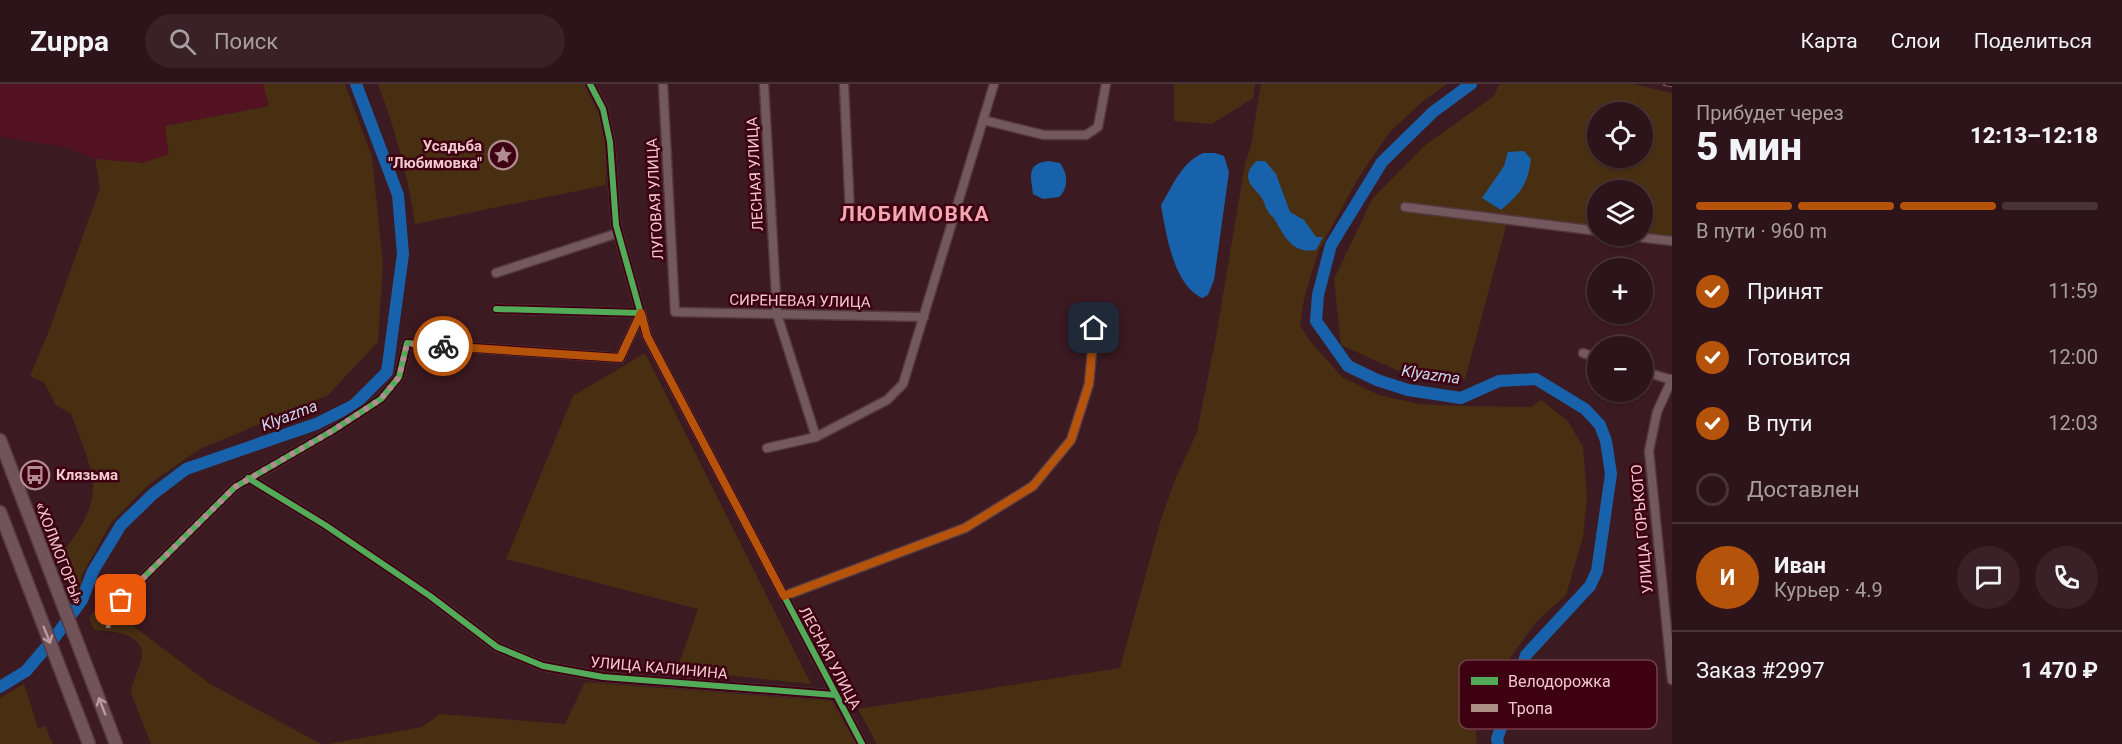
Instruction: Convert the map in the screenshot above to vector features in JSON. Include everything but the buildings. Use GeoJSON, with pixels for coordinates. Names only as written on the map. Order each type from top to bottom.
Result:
{"type":"FeatureCollection","features":[{"type":"Feature","properties":{"kind":"highway","name":"«ХОЛМОГОРЫ»"},"geometry":{"type":"LineString","coordinates":[[0,440],[116,744]]}},
{"type":"Feature","properties":{"kind":"highway"},"geometry":{"type":"LineString","coordinates":[[0,512],[89,744]]}},
{"type":"Feature","properties":{"kind":"street","name":"ЛЕСНАЯ УЛИЦА"},"geometry":{"type":"LineString","coordinates":[[590,84],[603,110],[610,142],[618,233],[647,336],[862,744]]}},
{"type":"Feature","properties":{"kind":"street","name":"ЛУГОВАЯ УЛИЦА"},"geometry":{"type":"LineString","coordinates":[[663,84],[675,312]]}},
{"type":"Feature","properties":{"kind":"street","name":"ЛЕСНАЯ УЛИЦА"},"geometry":{"type":"LineString","coordinates":[[764,84],[777,314],[816,437]]}},
{"type":"Feature","properties":{"kind":"street"},"geometry":{"type":"LineString","coordinates":[[844,84],[850,214]]}},
{"type":"Feature","properties":{"kind":"street"},"geometry":{"type":"LineString","coordinates":[[767,448],[816,437],[887,400],[903,384],[994,84]]}},
{"type":"Feature","properties":{"kind":"street"},"geometry":{"type":"LineString","coordinates":[[983,120],[1044,135],[1086,135],[1098,127],[1106,84]]}},
{"type":"Feature","properties":{"kind":"street"},"geometry":{"type":"LineString","coordinates":[[1405,207],[1587,230]]}},
{"type":"Feature","properties":{"kind":"street"},"geometry":{"type":"LineString","coordinates":[[496,273],[618,233]]}},
{"type":"Feature","properties":{"kind":"street"},"geometry":{"type":"LineString","coordinates":[[1653,239],[1672,241]]}},
{"type":"Feature","properties":{"kind":"street"},"geometry":{"type":"LineString","coordinates":[[121,600],[235,487],[332,431],[381,399],[399,377],[407,344],[620,358],[641,313],[496,309]]}},
{"type":"Feature","properties":{"kind":"street","name":"СИРЕНЕВАЯ УЛИЦА"},"geometry":{"type":"LineString","coordinates":[[675,312],[924,317]]}},
{"type":"Feature","properties":{"kind":"street"},"geometry":{"type":"LineString","coordinates":[[784,596],[965,528],[1033,486],[1071,440],[1089,384],[1094,328]]}},
{"type":"Feature","properties":{"kind":"street"},"geometry":{"type":"LineString","coordinates":[[1583,353],[1587,354]]}},
{"type":"Feature","properties":{"kind":"street"},"geometry":{"type":"LineString","coordinates":[[1653,374],[1672,380]]}},
{"type":"Feature","properties":{"kind":"street","name":"УЛИЦА ГОРЬКОГО"},"geometry":{"type":"LineString","coordinates":[[1672,380],[1657,412],[1649,451],[1672,680]]}},
{"type":"Feature","properties":{"kind":"street","name":"УЛИЦА КАЛИНИНА"},"geometry":{"type":"LineString","coordinates":[[248,478],[325,525],[430,596],[497,647],[543,666],[603,677],[835,694]]}},
{"type":"Feature","properties":{"kind":"shaded area"},"geometry":{"type":"Polygon","coordinates":[[[0,84],[263,84],[269,106],[166,126],[170,154],[143,163],[95,159],[66,147],[0,137],[0,84]]]}},
{"type":"Feature","properties":{"kind":"shaded area"},"geometry":{"type":"Polygon","coordinates":[[[263,84],[345,84],[372,157],[383,264],[378,342],[328,395],[198,450],[148,485],[110,524],[81,577],[81,587],[77,590],[62,553],[87,514],[93,486],[91,469],[71,414],[56,405],[44,382],[30,376],[50,328],[100,188],[95,159],[143,163],[169,154],[165,126],[269,106],[263,84]]]}},
{"type":"Feature","properties":{"kind":"shaded area","name":"Усадьба \"Любимовка\""},"geometry":{"type":"Polygon","coordinates":[[[378,84],[584,84],[599,115],[605,141],[606,185],[415,224],[400,152],[378,84]]]}},
{"type":"Feature","properties":{"kind":"shaded area"},"geometry":{"type":"Polygon","coordinates":[[[1174,84],[1255,84],[1253,98],[1212,124],[1174,121],[1174,84]]]}},
{"type":"Feature","properties":{"kind":"shaded area"},"geometry":{"type":"Polygon","coordinates":[[[1261,84],[1447,84],[1423,101],[1389,133],[1357,180],[1318,252],[1304,299],[1300,325],[1310,341],[1342,377],[1379,395],[1420,404],[1461,406],[1531,407],[1541,400],[1568,421],[1583,447],[1587,498],[1583,537],[1566,595],[1536,622],[1508,660],[1459,660],[1459,729],[1476,729],[1477,744],[877,744],[858,709],[1120,668],[1161,519],[1175,480],[1197,432],[1216,337],[1245,164],[1251,145],[1261,84]]]}},
{"type":"Feature","properties":{"kind":"shaded area"},"geometry":{"type":"Polygon","coordinates":[[[1499,84],[1633,84],[1672,93],[1672,237],[1653,234],[1653,180],[1587,180],[1587,226],[1509,215],[1465,379],[1401,372],[1341,345],[1334,279],[1372,199],[1424,146],[1494,96],[1499,84]]]}},
{"type":"Feature","properties":{"kind":"shaded area"},"geometry":{"type":"Polygon","coordinates":[[[645,353],[811,684],[677,670],[698,609],[506,559],[573,396],[645,353]]]}},
{"type":"Feature","properties":{"kind":"shaded area"},"geometry":{"type":"Polygon","coordinates":[[[103,603],[210,684],[321,744],[151,744],[131,693],[142,652],[139,644],[127,635],[94,630],[89,617],[103,603]]]}},
{"type":"Feature","properties":{"kind":"shaded area"},"geometry":{"type":"Polygon","coordinates":[[[585,682],[832,701],[856,744],[328,744],[422,727],[440,714],[565,724],[585,682]]]}},
{"type":"Feature","properties":{"kind":"shaded area"},"geometry":{"type":"Polygon","coordinates":[[[24,684],[38,728],[45,726],[53,744],[0,744],[0,698],[24,684]]]}},
{"type":"Feature","properties":{"kind":"water"},"geometry":{"type":"Polygon","coordinates":[[[1524,151],[1531,159],[1528,175],[1518,193],[1501,210],[1482,198],[1504,166],[1508,152],[1524,151]]]}},
{"type":"Feature","properties":{"kind":"water"},"geometry":{"type":"Polygon","coordinates":[[[1203,153],[1224,156],[1229,172],[1214,280],[1208,295],[1202,298],[1184,282],[1172,257],[1161,205],[1183,169],[1203,153]]]}},
{"type":"Feature","properties":{"kind":"water"},"geometry":{"type":"Polygon","coordinates":[[[1048,161],[1060,163],[1065,172],[1066,185],[1059,197],[1043,199],[1033,194],[1032,172],[1036,165],[1048,161]]]}},
{"type":"Feature","properties":{"kind":"water"},"geometry":{"type":"Polygon","coordinates":[[[1257,161],[1265,161],[1276,174],[1290,212],[1304,220],[1316,237],[1323,237],[1316,250],[1308,251],[1290,243],[1250,184],[1249,172],[1257,161]]]}},
{"type":"Feature","properties":{"kind":"waterway","name":"Klyazma"},"geometry":{"type":"LineString","coordinates":[[0,687],[26,671],[55,637],[82,600],[93,571],[121,525],[153,494],[186,469],[316,424],[354,405],[387,372],[403,254],[398,195],[356,84]]}},
{"type":"Feature","properties":{"kind":"waterway","name":"Klyazma"},"geometry":{"type":"LineString","coordinates":[[1471,84],[1433,112],[1382,162],[1331,245],[1318,295],[1316,321],[1348,366],[1377,380],[1408,390],[1461,398],[1499,381],[1536,379],[1585,409],[1600,425],[1606,441],[1611,474],[1597,571],[1590,586],[1526,655],[1524,660]]}},
{"type":"Feature","properties":{"kind":"waterway","name":"Klyazma"},"geometry":{"type":"LineString","coordinates":[[1498,744],[1500,729]]}},
{"type":"Feature","properties":{"kind":"railway"},"geometry":{"type":"LineString","coordinates":[[1665,84],[1672,85]]}},
{"type":"Feature","properties":{"kind":"marked path"},"geometry":{"type":"LineString","coordinates":[[108,628],[111,610],[121,600]]}},
{"type":"Feature","properties":{"kind":"cycle path"},"geometry":{"type":"LineString","coordinates":[[590,84],[603,109],[610,142],[616,225],[647,336],[862,744]]}},
{"type":"Feature","properties":{"kind":"cycle path"},"geometry":{"type":"LineString","coordinates":[[121,600],[235,487],[332,431],[381,399],[399,377],[407,343],[620,358],[641,313],[496,309]]}},
{"type":"Feature","properties":{"kind":"cycle path"},"geometry":{"type":"LineString","coordinates":[[248,478],[325,525],[430,596],[497,647],[543,666],[603,677],[835,695]]}},
{"type":"Feature","properties":{"kind":"way so far"},"geometry":{"type":"LineString","coordinates":[[121,600],[235,487],[332,431],[381,399],[399,377],[407,344],[443,346]]}},
{"type":"Feature","properties":{"kind":"place","name":"Усадьба \"Любимовка\""},"geometry":{"type":"Point","coordinates":[503,155]}},
{"type":"Feature","properties":{"kind":"place","name":"Клязьма"},"geometry":{"type":"Point","coordinates":[35,475]}},
{"type":"Feature","properties":{"kind":"district","name":"ЛЮБИМОВКА"},"geometry":{"type":"Point","coordinates":[915,214]}},
{"type":"Feature","properties":{"kind":"route"},"geometry":{"type":"LineString","coordinates":[[443,346],[620,358],[641,313],[647,336],[784,596],[965,528],[1033,486],[1071,440],[1089,384],[1094,328]]}}]}
